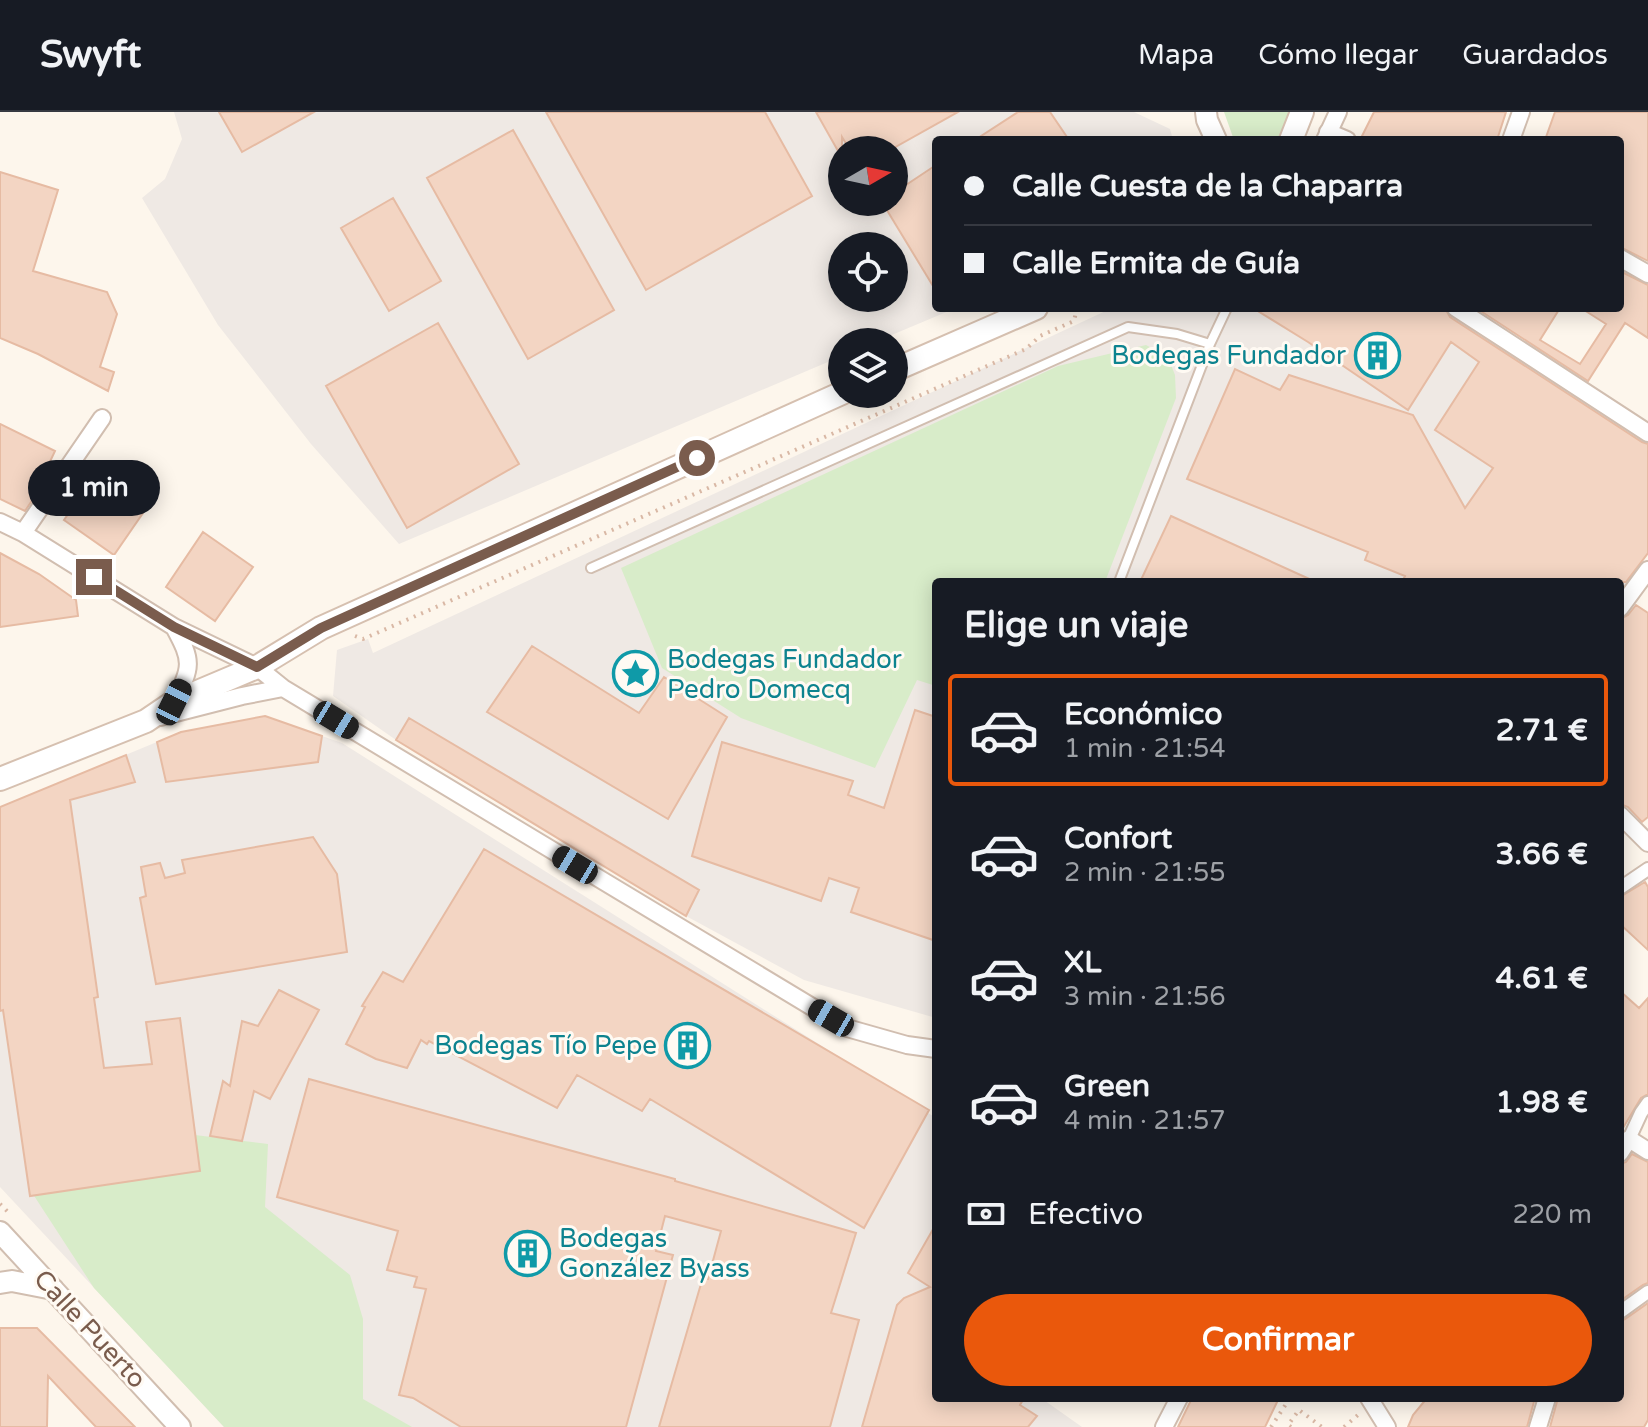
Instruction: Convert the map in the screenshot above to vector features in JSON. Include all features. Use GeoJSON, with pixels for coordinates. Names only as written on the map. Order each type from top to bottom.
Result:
{"type":"FeatureCollection","features":[{"type":"Feature","properties":{"kind":"main road"},"geometry":{"type":"LineString","coordinates":[[1293,136],[1302,112]]}},
{"type":"Feature","properties":{"kind":"main road"},"geometry":{"type":"LineString","coordinates":[[908,364],[1027,312]]}},
{"type":"Feature","properties":{"kind":"main road"},"geometry":{"type":"LineString","coordinates":[[0,779],[146,721],[174,702],[257,667],[321,628],[828,399]]}},
{"type":"Feature","properties":{"kind":"street"},"geometry":{"type":"LineString","coordinates":[[1206,112],[1214,136]]}},
{"type":"Feature","properties":{"kind":"street"},"geometry":{"type":"LineString","coordinates":[[1327,136],[1338,112]]}},
{"type":"Feature","properties":{"kind":"street"},"geometry":{"type":"LineString","coordinates":[[1512,136],[1521,112]]}},
{"type":"Feature","properties":{"kind":"street"},"geometry":{"type":"LineString","coordinates":[[1624,260],[1648,274]]}},
{"type":"Feature","properties":{"kind":"street"},"geometry":{"type":"LineString","coordinates":[[1462,312],[1648,433]]}},
{"type":"Feature","properties":{"kind":"street"},"geometry":{"type":"LineString","coordinates":[[23,533],[102,418]]}},
{"type":"Feature","properties":{"kind":"street"},"geometry":{"type":"LineString","coordinates":[[0,522],[23,533],[174,627],[257,667],[283,688],[847,1028],[907,1045],[932,1048]]}},
{"type":"Feature","properties":{"kind":"street"},"geometry":{"type":"LineString","coordinates":[[1624,603],[1648,570]]}},
{"type":"Feature","properties":{"kind":"street"},"geometry":{"type":"LineString","coordinates":[[174,627],[187,651],[188,675],[174,702]]}},
{"type":"Feature","properties":{"kind":"street"},"geometry":{"type":"LineString","coordinates":[[146,721],[283,688]]}},
{"type":"Feature","properties":{"kind":"street"},"geometry":{"type":"LineString","coordinates":[[1624,819],[1648,843]]}},
{"type":"Feature","properties":{"kind":"street"},"geometry":{"type":"LineString","coordinates":[[1624,885],[1648,869]]}},
{"type":"Feature","properties":{"kind":"street"},"geometry":{"type":"LineString","coordinates":[[1624,1145],[1648,1103]]}},
{"type":"Feature","properties":{"kind":"street"},"geometry":{"type":"LineString","coordinates":[[1624,1147],[1648,1151]]}},
{"type":"Feature","properties":{"kind":"street","name":"Calle Puerto"},"geometry":{"type":"LineString","coordinates":[[0,1232],[180,1427]]}},
{"type":"Feature","properties":{"kind":"street"},"geometry":{"type":"LineString","coordinates":[[0,1283],[12,1281],[53,1289]]}},
{"type":"Feature","properties":{"kind":"street"},"geometry":{"type":"LineString","coordinates":[[1625,1309],[1648,1292]]}},
{"type":"Feature","properties":{"kind":"street"},"geometry":{"type":"LineString","coordinates":[[1164,1427],[1177,1402]]}},
{"type":"Feature","properties":{"kind":"street"},"geometry":{"type":"LineString","coordinates":[[1371,1402],[1387,1427]]}},
{"type":"Feature","properties":{"kind":"street"},"geometry":{"type":"LineString","coordinates":[[1538,1427],[1546,1402]]}},
{"type":"Feature","properties":{"kind":"lane"},"geometry":{"type":"LineString","coordinates":[[1121,578],[1225,312]]}},
{"type":"Feature","properties":{"kind":"lane"},"geometry":{"type":"LineString","coordinates":[[591,568],[1128,327],[1177,334],[1210,344]]}},
{"type":"Feature","properties":{"kind":"path"},"geometry":{"type":"LineString","coordinates":[[347,632],[363,639],[1026,349],[1040,336],[1074,321],[1076,312]]}},
{"type":"Feature","properties":{"kind":"path"},"geometry":{"type":"LineString","coordinates":[[1271,1427],[1287,1402]]}},
{"type":"Feature","properties":{"kind":"path"},"geometry":{"type":"LineString","coordinates":[[1291,1427],[1288,1425],[1299,1410],[1322,1427]]}},
{"type":"Feature","properties":{"kind":"shaded area"},"geometry":{"type":"Polygon","coordinates":[[[174,112],[1134,112],[1170,129],[1172,136],[932,136],[932,312],[946,312],[908,328],[828,328],[828,362],[399,544],[311,444],[218,325],[142,198],[165,179],[182,139],[174,112]]]}},
{"type":"Feature","properties":{"kind":"shaded area","name":"Bodegas Fundador Pedro Domecq"},"geometry":{"type":"Polygon","coordinates":[[[1103,312],[1453,312],[1648,439],[1648,553],[1624,586],[1624,578],[932,578],[932,1017],[804,980],[686,916],[396,740],[333,696],[337,650],[368,639],[373,653],[898,408],[908,408],[908,403],[1103,312]]]}},
{"type":"Feature","properties":{"kind":"shaded area","name":"Bodegas González Byass"},"geometry":{"type":"Polygon","coordinates":[[[265,716],[342,743],[932,1115],[932,1402],[1047,1402],[1082,1427],[224,1427],[0,1187],[0,807],[181,732],[265,716]]]}},
{"type":"Feature","properties":{"kind":"green space"},"geometry":{"type":"Polygon","coordinates":[[[1224,112],[1290,112],[1279,136],[1233,136],[1224,112]]]}},
{"type":"Feature","properties":{"kind":"green space"},"geometry":{"type":"Polygon","coordinates":[[[1146,345],[1168,357],[1175,375],[1176,398],[1107,578],[932,578],[932,685],[917,680],[875,768],[741,718],[662,668],[621,568],[1058,366],[1146,345]]]}},
{"type":"Feature","properties":{"kind":"green space"},"geometry":{"type":"Polygon","coordinates":[[[195,1135],[268,1144],[265,1207],[350,1275],[363,1319],[363,1399],[412,1427],[224,1427],[94,1288],[29,1188],[200,1171],[195,1135]]]}},
{"type":"Feature","properties":{"kind":"building"},"geometry":{"type":"Polygon","coordinates":[[[219,112],[314,112],[242,152],[219,112]]]}},
{"type":"Feature","properties":{"kind":"building"},"geometry":{"type":"Polygon","coordinates":[[[546,112],[765,112],[812,196],[646,290],[546,112]]]}},
{"type":"Feature","properties":{"kind":"building"},"geometry":{"type":"Polygon","coordinates":[[[816,112],[958,112],[908,140],[908,136],[830,136],[816,112]]]}},
{"type":"Feature","properties":{"kind":"building"},"geometry":{"type":"Polygon","coordinates":[[[1018,112],[1050,112],[1066,136],[981,136],[1018,112]]]}},
{"type":"Feature","properties":{"kind":"building"},"geometry":{"type":"Polygon","coordinates":[[[1374,112],[1506,112],[1498,136],[1362,136],[1374,112]]]}},
{"type":"Feature","properties":{"kind":"building"},"geometry":{"type":"Polygon","coordinates":[[[1555,112],[1648,112],[1648,261],[1624,249],[1624,136],[1546,136],[1555,112]]]}},
{"type":"Feature","properties":{"kind":"building"},"geometry":{"type":"Polygon","coordinates":[[[513,130],[614,310],[528,359],[427,178],[513,130]]]}},
{"type":"Feature","properties":{"kind":"building"},"geometry":{"type":"Polygon","coordinates":[[[932,168],[932,284],[908,245],[908,232],[900,232],[890,216],[908,216],[908,184],[932,168]]]}},
{"type":"Feature","properties":{"kind":"building"},"geometry":{"type":"Polygon","coordinates":[[[0,172],[58,190],[33,271],[107,292],[117,314],[100,367],[114,372],[108,391],[0,338],[0,172]]]}},
{"type":"Feature","properties":{"kind":"building"},"geometry":{"type":"Polygon","coordinates":[[[393,198],[441,281],[389,311],[341,228],[393,198]]]}},
{"type":"Feature","properties":{"kind":"building"},"geometry":{"type":"Polygon","coordinates":[[[1624,273],[1648,285],[1648,338],[1625,323],[1588,381],[1482,312],[1558,312],[1540,340],[1580,364],[1606,324],[1587,312],[1624,312],[1624,273]]]}},
{"type":"Feature","properties":{"kind":"building"},"geometry":{"type":"Polygon","coordinates":[[[1259,312],[1447,312],[1450,317],[1648,444],[1648,553],[1626,582],[1624,578],[1404,578],[1365,560],[1368,552],[1187,479],[1235,369],[1280,390],[1289,375],[1413,415],[1465,508],[1493,468],[1435,430],[1479,362],[1451,342],[1408,410],[1259,312]]]}},
{"type":"Feature","properties":{"kind":"building"},"geometry":{"type":"Polygon","coordinates":[[[438,323],[519,464],[407,528],[326,386],[438,323]]]}},
{"type":"Feature","properties":{"kind":"building"},"geometry":{"type":"Polygon","coordinates":[[[0,424],[55,451],[25,511],[0,499],[0,424]]]}},
{"type":"Feature","properties":{"kind":"building"},"geometry":{"type":"Polygon","coordinates":[[[102,466],[152,500],[114,555],[64,520],[102,466]]]}},
{"type":"Feature","properties":{"kind":"building"},"geometry":{"type":"Polygon","coordinates":[[[1171,516],[1307,578],[1142,578],[1171,516]]]}},
{"type":"Feature","properties":{"kind":"building"},"geometry":{"type":"Polygon","coordinates":[[[203,532],[253,567],[215,621],[166,587],[203,532]]]}},
{"type":"Feature","properties":{"kind":"building"},"geometry":{"type":"Polygon","coordinates":[[[0,553],[39,574],[76,600],[78,616],[0,627],[0,553]]]}},
{"type":"Feature","properties":{"kind":"building"},"geometry":{"type":"Polygon","coordinates":[[[1636,605],[1648,613],[1648,817],[1642,822],[1624,806],[1624,617],[1636,605]]]}},
{"type":"Feature","properties":{"kind":"building"},"geometry":{"type":"Polygon","coordinates":[[[532,646],[639,713],[664,677],[727,717],[668,819],[487,712],[532,646]]]}},
{"type":"Feature","properties":{"kind":"building"},"geometry":{"type":"Polygon","coordinates":[[[915,710],[932,716],[932,940],[851,912],[859,888],[829,878],[821,901],[692,856],[722,742],[853,781],[848,795],[884,808],[915,710]]]}},
{"type":"Feature","properties":{"kind":"building"},"geometry":{"type":"Polygon","coordinates":[[[265,716],[322,736],[318,762],[166,782],[157,742],[181,732],[265,716]]]}},
{"type":"Feature","properties":{"kind":"building"},"geometry":{"type":"Polygon","coordinates":[[[409,718],[699,890],[686,916],[396,740],[409,718]]]}},
{"type":"Feature","properties":{"kind":"building"},"geometry":{"type":"Polygon","coordinates":[[[126,755],[135,782],[70,800],[98,997],[94,998],[104,1068],[152,1064],[146,1022],[180,1018],[200,1171],[30,1196],[3,1010],[0,1011],[0,807],[126,755]]]}},
{"type":"Feature","properties":{"kind":"building"},"geometry":{"type":"Polygon","coordinates":[[[313,837],[337,874],[347,952],[156,984],[140,898],[146,896],[141,867],[160,863],[165,878],[185,873],[182,860],[313,837]]]}},
{"type":"Feature","properties":{"kind":"building","name":"Bodegas Tío Pepe"},"geometry":{"type":"Polygon","coordinates":[[[484,849],[929,1110],[864,1228],[650,1099],[642,1111],[577,1075],[557,1108],[429,1041],[427,1044],[421,1040],[407,1068],[376,1059],[346,1044],[365,1007],[362,1006],[383,972],[403,982],[484,849]]]}},
{"type":"Feature","properties":{"kind":"building"},"geometry":{"type":"Polygon","coordinates":[[[1645,882],[1648,887],[1648,950],[1624,928],[1624,895],[1645,882]]]}},
{"type":"Feature","properties":{"kind":"building"},"geometry":{"type":"Polygon","coordinates":[[[279,990],[319,1010],[270,1099],[254,1091],[242,1141],[210,1136],[223,1081],[230,1086],[242,1021],[258,1026],[279,990]]]}},
{"type":"Feature","properties":{"kind":"building"},"geometry":{"type":"Polygon","coordinates":[[[1624,995],[1639,1008],[1648,998],[1648,1094],[1641,1098],[1624,1126],[1624,995]]]}},
{"type":"Feature","properties":{"kind":"building","name":"Bodegas González Byass"},"geometry":{"type":"Polygon","coordinates":[[[309,1079],[675,1179],[856,1233],[831,1313],[859,1320],[830,1427],[659,1427],[703,1277],[708,1279],[721,1231],[665,1216],[656,1251],[673,1255],[626,1427],[461,1427],[413,1398],[399,1395],[426,1289],[414,1287],[417,1277],[387,1270],[398,1231],[277,1197],[309,1079]]]}},
{"type":"Feature","properties":{"kind":"building"},"geometry":{"type":"Polygon","coordinates":[[[1632,1154],[1648,1162],[1648,1283],[1624,1298],[1624,1163],[1632,1154]]]}},
{"type":"Feature","properties":{"kind":"building"},"geometry":{"type":"Polygon","coordinates":[[[932,1231],[932,1402],[1022,1402],[1020,1405],[1037,1416],[1028,1427],[862,1427],[897,1305],[904,1298],[930,1287],[908,1273],[932,1231]]]}},
{"type":"Feature","properties":{"kind":"building"},"geometry":{"type":"Polygon","coordinates":[[[1648,1303],[1648,1420],[1644,1427],[1550,1427],[1557,1402],[1624,1402],[1625,1319],[1648,1303]]]}},
{"type":"Feature","properties":{"kind":"building"},"geometry":{"type":"Polygon","coordinates":[[[0,1328],[37,1328],[135,1427],[96,1427],[48,1376],[47,1427],[0,1427],[0,1328]]]}},
{"type":"Feature","properties":{"kind":"building"},"geometry":{"type":"Polygon","coordinates":[[[1190,1402],[1277,1402],[1265,1427],[1178,1427],[1190,1402]]]}},
{"type":"Feature","properties":{"kind":"building"},"geometry":{"type":"Polygon","coordinates":[[[1424,1402],[1534,1402],[1527,1427],[1408,1427],[1424,1402]]]}},
{"type":"Feature","properties":{"kind":"place","name":"Bodegas Fundador"},"geometry":{"type":"Point","coordinates":[1377,355]}},
{"type":"Feature","properties":{"kind":"place","name":"Bodegas Fundador Pedro Domecq"},"geometry":{"type":"Point","coordinates":[636,674]}},
{"type":"Feature","properties":{"kind":"place","name":"Bodegas Tío Pepe"},"geometry":{"type":"Point","coordinates":[688,1045]}},
{"type":"Feature","properties":{"kind":"place","name":"Bodegas González Byass"},"geometry":{"type":"Point","coordinates":[528,1253]}},
{"type":"Feature","properties":{"kind":"route"},"geometry":{"type":"LineString","coordinates":[[94,577],[174,627],[257,667],[321,628],[697,458]]}}]}
